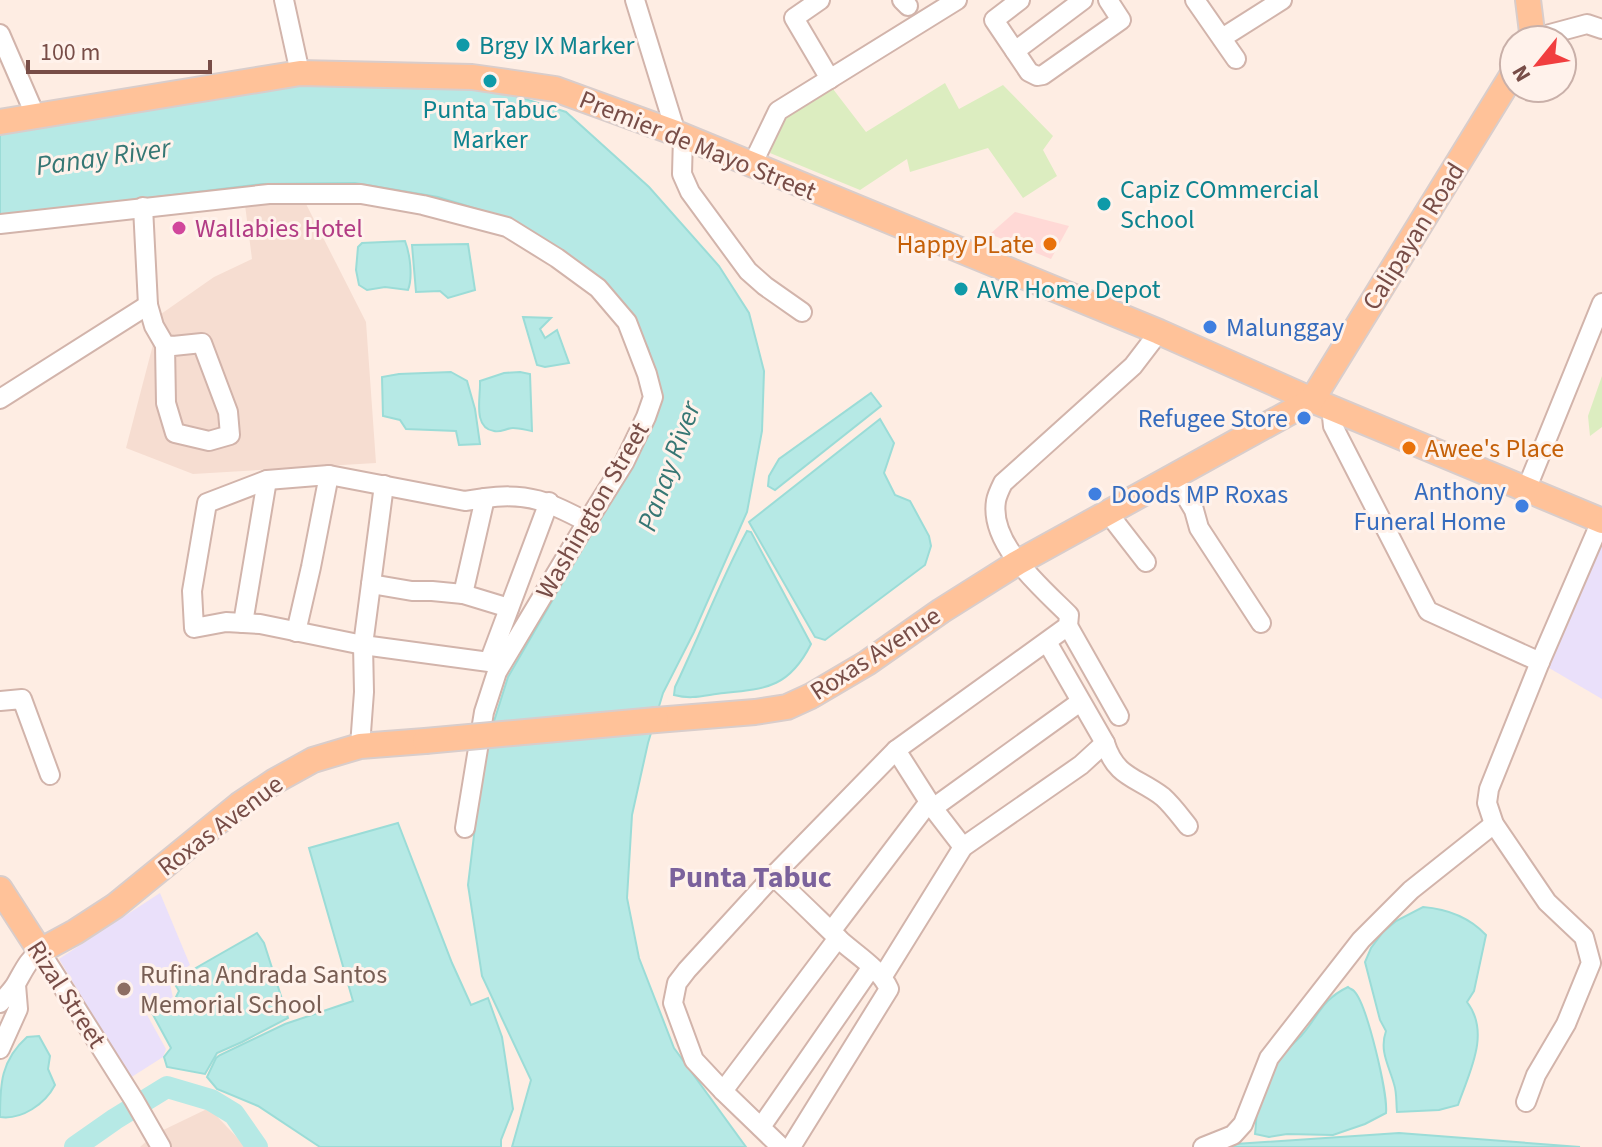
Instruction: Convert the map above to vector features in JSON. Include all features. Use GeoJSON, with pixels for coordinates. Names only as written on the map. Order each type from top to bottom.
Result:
{"type":"FeatureCollection","features":[{"type":"Feature","properties":{"kind":"main road"},"geometry":{"type":"LineString","coordinates":[[1528,0],[1532,24]]}},
{"type":"Feature","properties":{"kind":"main road","name":"Premier de Mayo Street"},"geometry":{"type":"LineString","coordinates":[[0,122],[300,73],[472,77],[555,89],[680,135],[1159,332],[1322,403]]}},
{"type":"Feature","properties":{"kind":"main road","name":"Calipayan Road"},"geometry":{"type":"LineString","coordinates":[[1322,403],[1498,100]]}},
{"type":"Feature","properties":{"kind":"main road"},"geometry":{"type":"LineString","coordinates":[[1322,403],[1602,521]]}},
{"type":"Feature","properties":{"kind":"main road","name":"Roxas Avenue"},"geometry":{"type":"LineString","coordinates":[[40,951],[115,906],[239,805],[313,760],[360,746],[787,707],[867,663],[1017,563],[1171,478],[1322,403]]}},
{"type":"Feature","properties":{"kind":"main road","name":"Rizal Street"},"geometry":{"type":"LineString","coordinates":[[0,889],[40,951]]}},
{"type":"Feature","properties":{"kind":"street"},"geometry":{"type":"LineString","coordinates":[[284,0],[300,73]]}},
{"type":"Feature","properties":{"kind":"street"},"geometry":{"type":"LineString","coordinates":[[635,0],[680,135],[682,174],[690,192],[748,271],[802,312]]}},
{"type":"Feature","properties":{"kind":"street"},"geometry":{"type":"LineString","coordinates":[[820,0],[794,18],[830,79]]}},
{"type":"Feature","properties":{"kind":"street"},"geometry":{"type":"LineString","coordinates":[[752,165],[778,111],[957,0]]}},
{"type":"Feature","properties":{"kind":"street"},"geometry":{"type":"LineString","coordinates":[[1020,0],[994,20],[1029,72],[1037,76],[1043,75],[1121,20],[1108,0]]}},
{"type":"Feature","properties":{"kind":"street"},"geometry":{"type":"LineString","coordinates":[[1015,51],[1083,0]]}},
{"type":"Feature","properties":{"kind":"street"},"geometry":{"type":"LineString","coordinates":[[1195,0],[1236,59]]}},
{"type":"Feature","properties":{"kind":"street"},"geometry":{"type":"LineString","coordinates":[[1222,38],[1282,0]]}},
{"type":"Feature","properties":{"kind":"street"},"geometry":{"type":"LineString","coordinates":[[1578,27],[1587,24],[1602,29]]}},
{"type":"Feature","properties":{"kind":"street"},"geometry":{"type":"LineString","coordinates":[[0,34],[36,117]]}},
{"type":"Feature","properties":{"kind":"street","name":"Washington Street"},"geometry":{"type":"LineString","coordinates":[[0,224],[269,194],[361,194],[423,205],[507,227],[598,288],[627,322],[653,397],[624,463],[497,672],[484,712],[465,828]]}},
{"type":"Feature","properties":{"kind":"street"},"geometry":{"type":"LineString","coordinates":[[143,207],[148,305],[154,326],[165,345],[166,403],[175,433],[209,441],[230,435],[228,412],[202,343],[165,345]]}},
{"type":"Feature","properties":{"kind":"street"},"geometry":{"type":"LineString","coordinates":[[1526,490],[1602,303]]}},
{"type":"Feature","properties":{"kind":"street"},"geometry":{"type":"LineString","coordinates":[[0,399],[148,305]]}},
{"type":"Feature","properties":{"kind":"street"},"geometry":{"type":"LineString","coordinates":[[1119,716],[1068,626],[1069,615],[1017,563],[995,517],[996,499],[1003,483],[1133,366],[1159,332]]}},
{"type":"Feature","properties":{"kind":"street"},"geometry":{"type":"LineString","coordinates":[[1322,403],[1428,611],[1540,662]]}},
{"type":"Feature","properties":{"kind":"street"},"geometry":{"type":"LineString","coordinates":[[549,502],[489,662],[363,645],[260,624],[226,622],[194,628],[192,591],[207,503],[267,480],[329,475],[465,501],[508,495],[549,502],[587,522]]}},
{"type":"Feature","properties":{"kind":"street"},"geometry":{"type":"LineString","coordinates":[[296,632],[329,475]]}},
{"type":"Feature","properties":{"kind":"street"},"geometry":{"type":"LineString","coordinates":[[1171,478],[1185,495],[1194,510],[1199,528],[1261,623]]}},
{"type":"Feature","properties":{"kind":"street"},"geometry":{"type":"LineString","coordinates":[[243,623],[267,480]]}},
{"type":"Feature","properties":{"kind":"street"},"geometry":{"type":"LineString","coordinates":[[360,746],[363,645],[384,485]]}},
{"type":"Feature","properties":{"kind":"street"},"geometry":{"type":"LineString","coordinates":[[463,594],[485,498]]}},
{"type":"Feature","properties":{"kind":"street"},"geometry":{"type":"LineString","coordinates":[[1108,513],[1146,562]]}},
{"type":"Feature","properties":{"kind":"street"},"geometry":{"type":"LineString","coordinates":[[1526,1102],[1536,1075],[1566,1024],[1591,963],[1584,937],[1547,902],[1494,824],[1487,803],[1489,789],[1540,662],[1602,521]]}},
{"type":"Feature","properties":{"kind":"street"},"geometry":{"type":"LineString","coordinates":[[371,584],[412,591],[463,594],[509,608]]}},
{"type":"Feature","properties":{"kind":"street"},"geometry":{"type":"LineString","coordinates":[[781,1147],[694,1060],[673,1003],[677,983],[773,876],[896,750],[1068,626]]}},
{"type":"Feature","properties":{"kind":"street"},"geometry":{"type":"LineString","coordinates":[[1047,642],[1119,770],[1165,799],[1188,826]]}},
{"type":"Feature","properties":{"kind":"street"},"geometry":{"type":"LineString","coordinates":[[0,701],[22,699],[50,775]]}},
{"type":"Feature","properties":{"kind":"street"},"geometry":{"type":"LineString","coordinates":[[723,1091],[931,805],[1080,702]]}},
{"type":"Feature","properties":{"kind":"street"},"geometry":{"type":"LineString","coordinates":[[761,1127],[877,972],[963,847],[1081,765],[1105,743]]}},
{"type":"Feature","properties":{"kind":"street"},"geometry":{"type":"LineString","coordinates":[[896,750],[931,805],[963,847]]}},
{"type":"Feature","properties":{"kind":"street"},"geometry":{"type":"LineString","coordinates":[[1203,1147],[1233,1135],[1243,1124],[1269,1058],[1361,940],[1411,890],[1494,824]]}},
{"type":"Feature","properties":{"kind":"street"},"geometry":{"type":"LineString","coordinates":[[773,876],[877,972],[889,989],[791,1147]]}},
{"type":"Feature","properties":{"kind":"street"},"geometry":{"type":"LineString","coordinates":[[0,1003],[16,985],[31,957],[40,951]]}},
{"type":"Feature","properties":{"kind":"street","name":"Rizal Street"},"geometry":{"type":"LineString","coordinates":[[40,951],[161,1147]]}},
{"type":"Feature","properties":{"kind":"street"},"geometry":{"type":"LineString","coordinates":[[0,1049],[18,1009],[16,985]]}},
{"type":"Feature","properties":{"kind":"shaded area"},"geometry":{"type":"Polygon","coordinates":[[[305,202],[366,322],[376,463],[193,474],[126,448],[161,314],[214,277],[252,259],[245,205],[305,202]]]}},
{"type":"Feature","properties":{"kind":"shaded area"},"geometry":{"type":"Polygon","coordinates":[[[1015,212],[1069,226],[1051,259],[990,234],[1015,212]]]}},
{"type":"Feature","properties":{"kind":"shaded area"},"geometry":{"type":"Polygon","coordinates":[[[1602,530],[1602,699],[1544,665],[1602,530]]]}},
{"type":"Feature","properties":{"kind":"shaded area","name":"Rufina Andrada Santos Memorial School"},"geometry":{"type":"Polygon","coordinates":[[[160,893],[190,965],[169,979],[173,998],[146,1013],[166,1049],[163,1057],[130,1078],[59,959],[160,893]]]}},
{"type":"Feature","properties":{"kind":"shaded area"},"geometry":{"type":"Polygon","coordinates":[[[209,1108],[246,1147],[140,1147],[155,1134],[209,1108]]]}},
{"type":"Feature","properties":{"kind":"green space"},"geometry":{"type":"Polygon","coordinates":[[[945,83],[959,109],[1003,85],[1053,136],[1043,150],[1057,176],[1023,198],[988,148],[910,172],[907,159],[860,190],[770,153],[785,117],[833,89],[866,132],[945,83]]]}},
{"type":"Feature","properties":{"kind":"green space"},"geometry":{"type":"Polygon","coordinates":[[[1602,376],[1602,427],[1590,436],[1588,416],[1602,376]]]}},
{"type":"Feature","properties":{"kind":"water","name":"Panay River"},"geometry":{"type":"Polygon","coordinates":[[[327,79],[472,82],[566,112],[649,187],[719,266],[749,313],[764,371],[762,431],[747,512],[694,632],[663,693],[632,815],[627,898],[639,958],[674,1048],[746,1147],[512,1147],[531,1080],[482,976],[468,885],[484,753],[508,677],[651,430],[660,392],[648,348],[621,306],[510,219],[438,197],[355,183],[263,184],[0,216],[0,126],[327,79]]]}},
{"type":"Feature","properties":{"kind":"water"},"geometry":{"type":"Polygon","coordinates":[[[405,241],[410,266],[408,290],[385,287],[367,290],[359,285],[356,270],[358,247],[362,243],[405,241]]]}},
{"type":"Feature","properties":{"kind":"water"},"geometry":{"type":"Polygon","coordinates":[[[468,244],[475,290],[448,298],[440,291],[416,292],[412,245],[468,244]]]}},
{"type":"Feature","properties":{"kind":"water"},"geometry":{"type":"Polygon","coordinates":[[[523,317],[551,318],[540,329],[545,338],[557,330],[569,363],[545,367],[537,365],[523,317]]]}},
{"type":"Feature","properties":{"kind":"water"},"geometry":{"type":"Polygon","coordinates":[[[451,372],[467,381],[480,444],[459,445],[456,431],[406,429],[400,420],[383,416],[382,377],[451,372]]]}},
{"type":"Feature","properties":{"kind":"water"},"geometry":{"type":"Polygon","coordinates":[[[504,373],[530,374],[532,431],[487,429],[480,418],[480,381],[504,373]]]}},
{"type":"Feature","properties":{"kind":"water"},"geometry":{"type":"Polygon","coordinates":[[[871,393],[881,406],[775,490],[768,486],[769,476],[779,459],[871,393]]]}},
{"type":"Feature","properties":{"kind":"water"},"geometry":{"type":"Polygon","coordinates":[[[880,419],[894,443],[884,473],[895,495],[910,501],[929,536],[931,546],[925,565],[825,640],[815,637],[749,522],[880,419]]]}},
{"type":"Feature","properties":{"kind":"water"},"geometry":{"type":"Polygon","coordinates":[[[747,531],[751,532],[811,644],[795,669],[776,683],[753,690],[699,697],[674,695],[675,687],[747,531]]]}},
{"type":"Feature","properties":{"kind":"water"},"geometry":{"type":"Polygon","coordinates":[[[398,823],[471,1005],[488,998],[502,1037],[513,1109],[501,1147],[320,1147],[258,1106],[217,1089],[207,1077],[220,1055],[285,1024],[353,1001],[309,848],[398,823]]]}},
{"type":"Feature","properties":{"kind":"water"},"geometry":{"type":"Polygon","coordinates":[[[1423,907],[1458,915],[1486,935],[1474,991],[1467,1002],[1474,1014],[1478,1040],[1458,1105],[1439,1110],[1397,1112],[1395,1087],[1384,1052],[1386,1031],[1380,1020],[1365,962],[1383,932],[1396,921],[1423,907]]]}},
{"type":"Feature","properties":{"kind":"water"},"geometry":{"type":"Polygon","coordinates":[[[257,933],[264,943],[288,1018],[217,1053],[205,1074],[167,1067],[164,1057],[171,1048],[152,1013],[174,1001],[179,991],[173,981],[257,933]]]}},
{"type":"Feature","properties":{"kind":"water"},"geometry":{"type":"Polygon","coordinates":[[[1348,987],[1354,991],[1365,1013],[1384,1088],[1386,1113],[1333,1135],[1287,1134],[1269,1137],[1255,1134],[1259,1096],[1269,1070],[1326,1003],[1348,987]]]}},
{"type":"Feature","properties":{"kind":"water"},"geometry":{"type":"Polygon","coordinates":[[[39,1036],[50,1056],[48,1069],[55,1085],[32,1109],[16,1116],[0,1117],[2,1083],[7,1064],[27,1037],[39,1036]]]}},
{"type":"Feature","properties":{"kind":"water"},"geometry":{"type":"Polygon","coordinates":[[[1399,1133],[1580,1147],[1227,1147],[1399,1133]]]}},
{"type":"Feature","properties":{"kind":"waterway"},"geometry":{"type":"LineString","coordinates":[[75,1147],[167,1087],[211,1100],[234,1114],[257,1147]]}},
{"type":"Feature","properties":{"kind":"place","name":"Brgy IX Marker"},"geometry":{"type":"Point","coordinates":[463,45]}},
{"type":"Feature","properties":{"kind":"place","name":"Punta Tabuc Marker"},"geometry":{"type":"Point","coordinates":[490,81]}},
{"type":"Feature","properties":{"kind":"place","name":"Capiz COmmercial School"},"geometry":{"type":"Point","coordinates":[1104,204]}},
{"type":"Feature","properties":{"kind":"place","name":"Wallabies Hotel"},"geometry":{"type":"Point","coordinates":[179,228]}},
{"type":"Feature","properties":{"kind":"place","name":"Happy PLate"},"geometry":{"type":"Point","coordinates":[1050,244]}},
{"type":"Feature","properties":{"kind":"place","name":"AVR Home Depot"},"geometry":{"type":"Point","coordinates":[961,289]}},
{"type":"Feature","properties":{"kind":"place","name":"Malunggay"},"geometry":{"type":"Point","coordinates":[1210,327]}},
{"type":"Feature","properties":{"kind":"place","name":"Refugee Store"},"geometry":{"type":"Point","coordinates":[1304,418]}},
{"type":"Feature","properties":{"kind":"place","name":"Awee's Place"},"geometry":{"type":"Point","coordinates":[1409,448]}},
{"type":"Feature","properties":{"kind":"place","name":"Doods MP Roxas"},"geometry":{"type":"Point","coordinates":[1095,494]}},
{"type":"Feature","properties":{"kind":"place","name":"Anthony Funeral Home"},"geometry":{"type":"Point","coordinates":[1522,506]}},
{"type":"Feature","properties":{"kind":"place","name":"Rufina Andrada Santos Memorial School"},"geometry":{"type":"Point","coordinates":[124,989]}},
{"type":"Feature","properties":{"kind":"district","name":"Punta Tabuc"},"geometry":{"type":"Point","coordinates":[750,877]}}]}
